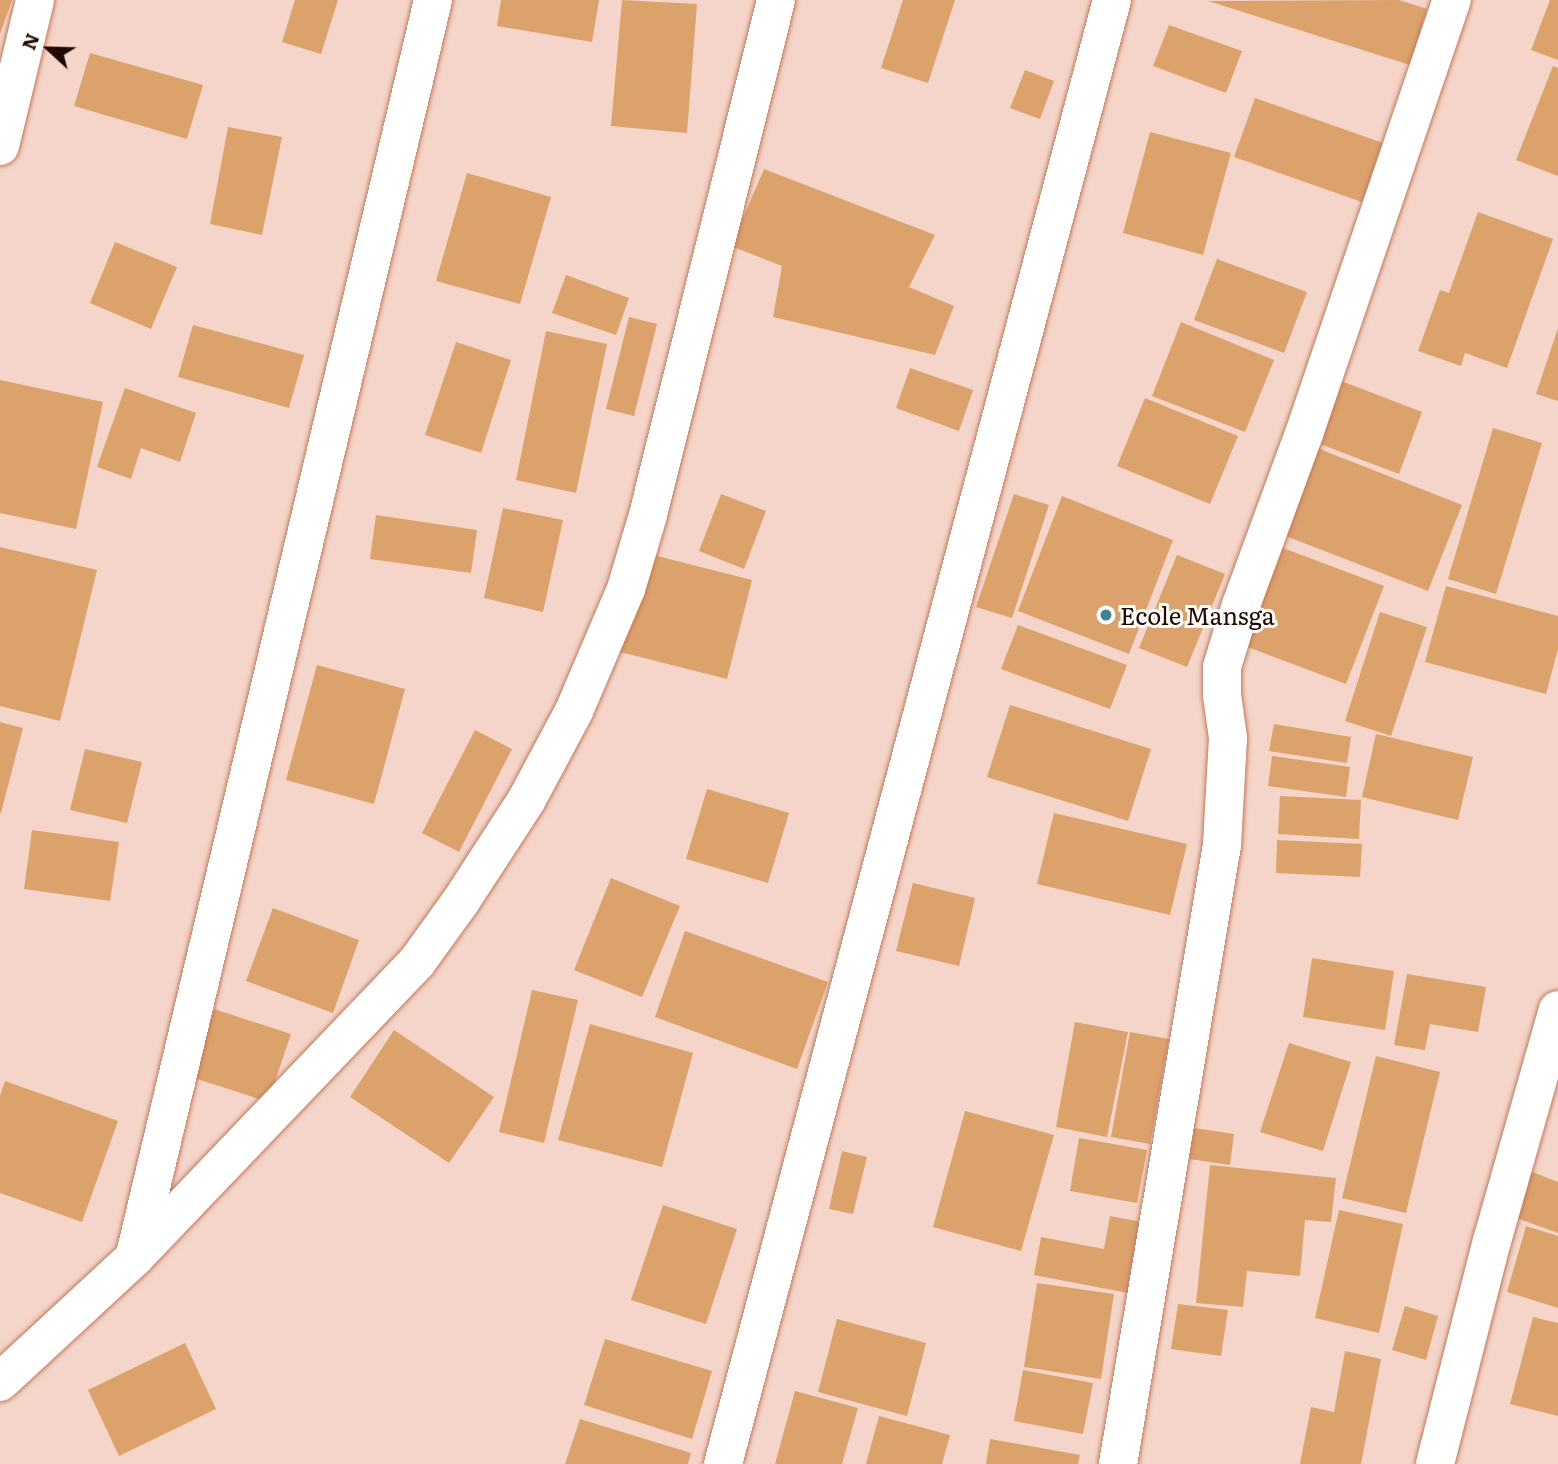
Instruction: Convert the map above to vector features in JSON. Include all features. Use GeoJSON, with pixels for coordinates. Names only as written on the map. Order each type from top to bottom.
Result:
{"type":"FeatureCollection","features":[{"type":"Feature","properties":{"kind":"street"},"geometry":{"type":"LineString","coordinates":[[0,146],[35,0]]}},
{"type":"Feature","properties":{"kind":"street"},"geometry":{"type":"LineString","coordinates":[[135,1257],[433,0]]}},
{"type":"Feature","properties":{"kind":"street"},"geometry":{"type":"LineString","coordinates":[[0,1382],[135,1257],[417,962],[461,901],[526,801],[574,711],[626,589],[648,515],[776,0]]}},
{"type":"Feature","properties":{"kind":"street"},"geometry":{"type":"LineString","coordinates":[[723,1464],[1112,0]]}},
{"type":"Feature","properties":{"kind":"street"},"geometry":{"type":"LineString","coordinates":[[1118,1464],[1222,845],[1228,738],[1222,667],[1241,605],[1304,434],[1451,0]]}},
{"type":"Feature","properties":{"kind":"street"},"geometry":{"type":"LineString","coordinates":[[1435,1464],[1492,1241],[1558,1010]]}},
{"type":"Feature","properties":{"kind":"building"},"geometry":{"type":"Polygon","coordinates":[[[0,0],[12,0],[0,34],[0,0]]]}},
{"type":"Feature","properties":{"kind":"building"},"geometry":{"type":"Polygon","coordinates":[[[295,0],[338,0],[321,54],[282,42],[295,0]]]}},
{"type":"Feature","properties":{"kind":"building"},"geometry":{"type":"Polygon","coordinates":[[[501,0],[599,0],[592,42],[497,26],[501,0]]]}},
{"type":"Feature","properties":{"kind":"building"},"geometry":{"type":"Polygon","coordinates":[[[622,0],[697,4],[687,133],[611,126],[622,0]]]}},
{"type":"Feature","properties":{"kind":"building"},"geometry":{"type":"Polygon","coordinates":[[[903,0],[955,0],[928,83],[881,68],[903,0]]]}},
{"type":"Feature","properties":{"kind":"building"},"geometry":{"type":"Polygon","coordinates":[[[1399,0],[1427,9],[1410,65],[1208,1],[1399,0]]]}},
{"type":"Feature","properties":{"kind":"building"},"geometry":{"type":"Polygon","coordinates":[[[1550,0],[1558,0],[1558,60],[1531,50],[1550,0]]]}},
{"type":"Feature","properties":{"kind":"building"},"geometry":{"type":"Polygon","coordinates":[[[1169,25],[1242,51],[1226,93],[1153,66],[1169,25]]]}},
{"type":"Feature","properties":{"kind":"building"},"geometry":{"type":"Polygon","coordinates":[[[90,53],[203,85],[187,139],[74,106],[90,53]]]}},
{"type":"Feature","properties":{"kind":"building"},"geometry":{"type":"Polygon","coordinates":[[[1553,66],[1558,68],[1558,176],[1516,160],[1553,66]]]}},
{"type":"Feature","properties":{"kind":"building"},"geometry":{"type":"Polygon","coordinates":[[[1025,70],[1054,81],[1040,119],[1010,108],[1025,70]]]}},
{"type":"Feature","properties":{"kind":"building"},"geometry":{"type":"Polygon","coordinates":[[[1255,98],[1383,143],[1362,202],[1234,157],[1255,98]]]}},
{"type":"Feature","properties":{"kind":"building"},"geometry":{"type":"Polygon","coordinates":[[[228,127],[282,137],[262,235],[210,224],[228,127]]]}},
{"type":"Feature","properties":{"kind":"building"},"geometry":{"type":"Polygon","coordinates":[[[1150,132],[1231,153],[1203,255],[1123,233],[1150,132]]]}},
{"type":"Feature","properties":{"kind":"building"},"geometry":{"type":"Polygon","coordinates":[[[764,169],[935,235],[909,287],[954,306],[935,355],[773,317],[782,266],[731,246],[764,169]]]}},
{"type":"Feature","properties":{"kind":"building"},"geometry":{"type":"Polygon","coordinates":[[[467,173],[551,197],[520,304],[436,281],[467,173]]]}},
{"type":"Feature","properties":{"kind":"building"},"geometry":{"type":"Polygon","coordinates":[[[1478,212],[1553,239],[1507,368],[1465,353],[1461,366],[1418,351],[1440,290],[1449,293],[1478,212]]]}},
{"type":"Feature","properties":{"kind":"building"},"geometry":{"type":"Polygon","coordinates":[[[115,242],[177,267],[151,329],[90,303],[115,242]]]}},
{"type":"Feature","properties":{"kind":"building"},"geometry":{"type":"Polygon","coordinates":[[[1217,259],[1307,292],[1284,353],[1194,320],[1217,259]]]}},
{"type":"Feature","properties":{"kind":"building"},"geometry":{"type":"Polygon","coordinates":[[[566,275],[629,298],[616,335],[552,313],[566,275]]]}},
{"type":"Feature","properties":{"kind":"building"},"geometry":{"type":"Polygon","coordinates":[[[629,317],[657,324],[634,416],[606,409],[629,317]]]}},
{"type":"Feature","properties":{"kind":"building"},"geometry":{"type":"Polygon","coordinates":[[[1181,322],[1274,360],[1245,432],[1152,396],[1181,322]]]}},
{"type":"Feature","properties":{"kind":"building"},"geometry":{"type":"Polygon","coordinates":[[[193,325],[304,355],[289,408],[178,377],[193,325]]]}},
{"type":"Feature","properties":{"kind":"building"},"geometry":{"type":"Polygon","coordinates":[[[1558,328],[1558,401],[1536,394],[1558,328]]]}},
{"type":"Feature","properties":{"kind":"building"},"geometry":{"type":"Polygon","coordinates":[[[546,331],[607,344],[576,493],[516,480],[546,331]]]}},
{"type":"Feature","properties":{"kind":"building"},"geometry":{"type":"Polygon","coordinates":[[[456,342],[511,360],[481,453],[425,435],[456,342]]]}},
{"type":"Feature","properties":{"kind":"building"},"geometry":{"type":"Polygon","coordinates":[[[910,368],[973,390],[959,431],[896,408],[910,368]]]}},
{"type":"Feature","properties":{"kind":"building"},"geometry":{"type":"Polygon","coordinates":[[[1336,379],[1422,412],[1399,474],[1312,441],[1336,379]]]}},
{"type":"Feature","properties":{"kind":"building"},"geometry":{"type":"Polygon","coordinates":[[[0,380],[103,402],[76,529],[0,513],[0,380]]]}},
{"type":"Feature","properties":{"kind":"building"},"geometry":{"type":"Polygon","coordinates":[[[125,388],[196,413],[180,462],[141,448],[131,479],[97,467],[125,388]]]}},
{"type":"Feature","properties":{"kind":"building"},"geometry":{"type":"Polygon","coordinates":[[[1145,398],[1238,436],[1210,504],[1117,466],[1145,398]]]}},
{"type":"Feature","properties":{"kind":"building"},"geometry":{"type":"Polygon","coordinates":[[[1493,428],[1542,443],[1496,594],[1448,579],[1493,428]]]}},
{"type":"Feature","properties":{"kind":"building"},"geometry":{"type":"Polygon","coordinates":[[[1317,448],[1462,505],[1428,591],[1283,535],[1317,448]]]}},
{"type":"Feature","properties":{"kind":"building"},"geometry":{"type":"Polygon","coordinates":[[[721,494],[766,511],[744,569],[699,551],[721,494]]]}},
{"type":"Feature","properties":{"kind":"building"},"geometry":{"type":"Polygon","coordinates":[[[1014,494],[1049,505],[1012,618],[976,607],[1014,494]]]}},
{"type":"Feature","properties":{"kind":"building"},"geometry":{"type":"Polygon","coordinates":[[[1062,496],[1173,540],[1129,654],[1018,611],[1062,496]]]}},
{"type":"Feature","properties":{"kind":"building"},"geometry":{"type":"Polygon","coordinates":[[[503,508],[563,520],[543,612],[484,598],[503,508]]]}},
{"type":"Feature","properties":{"kind":"building"},"geometry":{"type":"Polygon","coordinates":[[[376,515],[477,530],[471,573],[370,559],[376,515]]]}},
{"type":"Feature","properties":{"kind":"building"},"geometry":{"type":"Polygon","coordinates":[[[0,547],[97,570],[60,721],[0,706],[0,547]]]}},
{"type":"Feature","properties":{"kind":"building"},"geometry":{"type":"Polygon","coordinates":[[[1283,548],[1384,586],[1346,684],[1245,646],[1283,548]]]}},
{"type":"Feature","properties":{"kind":"building"},"geometry":{"type":"Polygon","coordinates":[[[645,553],[752,580],[727,679],[620,652],[645,553]]]}},
{"type":"Feature","properties":{"kind":"building"},"geometry":{"type":"Polygon","coordinates":[[[1177,555],[1225,574],[1187,667],[1139,648],[1177,555]]]}},
{"type":"Feature","properties":{"kind":"building"},"geometry":{"type":"Polygon","coordinates":[[[1446,586],[1558,616],[1558,649],[1546,694],[1425,662],[1446,586]]]}},
{"type":"Feature","properties":{"kind":"building"},"geometry":{"type":"Polygon","coordinates":[[[1380,612],[1427,627],[1391,736],[1345,721],[1380,612]]]}},
{"type":"Feature","properties":{"kind":"building"},"geometry":{"type":"Polygon","coordinates":[[[1018,625],[1127,665],[1110,709],[1001,669],[1018,625]]]}},
{"type":"Feature","properties":{"kind":"building"},"geometry":{"type":"Polygon","coordinates":[[[317,665],[405,689],[374,804],[286,780],[317,665]]]}},
{"type":"Feature","properties":{"kind":"building"},"geometry":{"type":"Polygon","coordinates":[[[1010,705],[1151,749],[1128,821],[987,777],[1010,705]]]}},
{"type":"Feature","properties":{"kind":"building"},"geometry":{"type":"Polygon","coordinates":[[[0,722],[23,728],[1,813],[0,813],[0,722]]]}},
{"type":"Feature","properties":{"kind":"building"},"geometry":{"type":"Polygon","coordinates":[[[1274,724],[1351,737],[1347,763],[1269,751],[1274,724]]]}},
{"type":"Feature","properties":{"kind":"building"},"geometry":{"type":"Polygon","coordinates":[[[475,730],[512,749],[459,852],[422,833],[475,730]]]}},
{"type":"Feature","properties":{"kind":"building"},"geometry":{"type":"Polygon","coordinates":[[[1376,734],[1473,757],[1458,820],[1362,797],[1376,734]]]}},
{"type":"Feature","properties":{"kind":"building"},"geometry":{"type":"Polygon","coordinates":[[[85,749],[142,762],[127,823],[70,810],[85,749]]]}},
{"type":"Feature","properties":{"kind":"building"},"geometry":{"type":"Polygon","coordinates":[[[1272,756],[1350,767],[1346,797],[1268,786],[1272,756]]]}},
{"type":"Feature","properties":{"kind":"building"},"geometry":{"type":"Polygon","coordinates":[[[707,789],[789,813],[768,883],[686,859],[707,789]]]}},
{"type":"Feature","properties":{"kind":"building"},"geometry":{"type":"Polygon","coordinates":[[[1280,796],[1361,800],[1359,839],[1278,834],[1280,796]]]}},
{"type":"Feature","properties":{"kind":"building"},"geometry":{"type":"Polygon","coordinates":[[[1054,813],[1187,844],[1170,915],[1037,884],[1054,813]]]}},
{"type":"Feature","properties":{"kind":"building"},"geometry":{"type":"Polygon","coordinates":[[[32,830],[119,842],[110,901],[24,889],[32,830]]]}},
{"type":"Feature","properties":{"kind":"building"},"geometry":{"type":"Polygon","coordinates":[[[1277,840],[1362,844],[1360,877],[1276,873],[1277,840]]]}},
{"type":"Feature","properties":{"kind":"building"},"geometry":{"type":"Polygon","coordinates":[[[611,878],[680,906],[642,997],[574,970],[611,878]]]}},
{"type":"Feature","properties":{"kind":"building"},"geometry":{"type":"Polygon","coordinates":[[[913,883],[975,898],[959,966],[896,951],[913,883]]]}},
{"type":"Feature","properties":{"kind":"building"},"geometry":{"type":"Polygon","coordinates":[[[273,908],[359,940],[333,1013],[246,981],[273,908]]]}},
{"type":"Feature","properties":{"kind":"building"},"geometry":{"type":"Polygon","coordinates":[[[685,931],[828,982],[797,1069],[655,1017],[685,931]]]}},
{"type":"Feature","properties":{"kind":"building"},"geometry":{"type":"Polygon","coordinates":[[[1312,958],[1394,971],[1385,1030],[1303,1017],[1312,958]]]}},
{"type":"Feature","properties":{"kind":"building"},"geometry":{"type":"Polygon","coordinates":[[[1407,974],[1486,987],[1478,1032],[1430,1024],[1425,1050],[1394,1045],[1407,974]]]}},
{"type":"Feature","properties":{"kind":"building"},"geometry":{"type":"Polygon","coordinates":[[[532,990],[578,1000],[544,1143],[499,1132],[532,990]]]}},
{"type":"Feature","properties":{"kind":"building"},"geometry":{"type":"Polygon","coordinates":[[[214,1009],[291,1034],[268,1102],[191,1077],[214,1009]]]}},
{"type":"Feature","properties":{"kind":"building"},"geometry":{"type":"Polygon","coordinates":[[[1075,1022],[1128,1032],[1107,1137],[1056,1127],[1075,1022]]]}},
{"type":"Feature","properties":{"kind":"building"},"geometry":{"type":"Polygon","coordinates":[[[590,1024],[693,1053],[662,1167],[558,1140],[590,1024]]]}},
{"type":"Feature","properties":{"kind":"building"},"geometry":{"type":"Polygon","coordinates":[[[394,1030],[494,1097],[449,1163],[350,1097],[394,1030]]]}},
{"type":"Feature","properties":{"kind":"building"},"geometry":{"type":"Polygon","coordinates":[[[1130,1032],[1169,1039],[1150,1144],[1111,1137],[1130,1032]]]}},
{"type":"Feature","properties":{"kind":"building"},"geometry":{"type":"Polygon","coordinates":[[[1289,1043],[1351,1062],[1323,1151],[1260,1132],[1289,1043]]]}},
{"type":"Feature","properties":{"kind":"building"},"geometry":{"type":"Polygon","coordinates":[[[1376,1056],[1440,1072],[1406,1213],[1342,1198],[1376,1056]]]}},
{"type":"Feature","properties":{"kind":"building"},"geometry":{"type":"Polygon","coordinates":[[[5,1081],[118,1121],[82,1222],[0,1193],[0,1096],[5,1081]]]}},
{"type":"Feature","properties":{"kind":"building"},"geometry":{"type":"Polygon","coordinates":[[[965,1111],[1054,1135],[1021,1251],[933,1227],[965,1111]]]}},
{"type":"Feature","properties":{"kind":"building"},"geometry":{"type":"Polygon","coordinates":[[[1194,1128],[1234,1134],[1230,1165],[1189,1159],[1194,1128]]]}},
{"type":"Feature","properties":{"kind":"building"},"geometry":{"type":"Polygon","coordinates":[[[1079,1138],[1147,1150],[1137,1203],[1070,1191],[1079,1138]]]}},
{"type":"Feature","properties":{"kind":"building"},"geometry":{"type":"Polygon","coordinates":[[[842,1151],[867,1157],[853,1214],[829,1209],[842,1151]]]}},
{"type":"Feature","properties":{"kind":"building"},"geometry":{"type":"Polygon","coordinates":[[[1210,1165],[1336,1178],[1331,1222],[1305,1220],[1300,1276],[1247,1271],[1243,1307],[1196,1303],[1210,1165]]]}},
{"type":"Feature","properties":{"kind":"building"},"geometry":{"type":"Polygon","coordinates":[[[1527,1170],[1558,1182],[1558,1233],[1511,1216],[1527,1170]]]}},
{"type":"Feature","properties":{"kind":"building"},"geometry":{"type":"Polygon","coordinates":[[[663,1205],[737,1229],[706,1324],[631,1300],[663,1205]]]}},
{"type":"Feature","properties":{"kind":"building"},"geometry":{"type":"Polygon","coordinates":[[[1339,1210],[1403,1224],[1379,1333],[1315,1318],[1339,1210]]]}},
{"type":"Feature","properties":{"kind":"building"},"geometry":{"type":"Polygon","coordinates":[[[1110,1216],[1147,1223],[1133,1294],[1034,1275],[1041,1237],[1104,1249],[1110,1216]]]}},
{"type":"Feature","properties":{"kind":"building"},"geometry":{"type":"Polygon","coordinates":[[[1526,1226],[1558,1236],[1558,1308],[1507,1292],[1526,1226]]]}},
{"type":"Feature","properties":{"kind":"building"},"geometry":{"type":"Polygon","coordinates":[[[1037,1283],[1114,1294],[1101,1379],[1024,1367],[1037,1283]]]}},
{"type":"Feature","properties":{"kind":"building"},"geometry":{"type":"Polygon","coordinates":[[[1178,1304],[1228,1310],[1221,1356],[1171,1349],[1178,1304]]]}},
{"type":"Feature","properties":{"kind":"building"},"geometry":{"type":"Polygon","coordinates":[[[1405,1306],[1438,1316],[1426,1360],[1392,1350],[1405,1306]]]}},
{"type":"Feature","properties":{"kind":"building"},"geometry":{"type":"Polygon","coordinates":[[[1533,1317],[1558,1323],[1558,1416],[1510,1404],[1533,1317]]]}},
{"type":"Feature","properties":{"kind":"building"},"geometry":{"type":"Polygon","coordinates":[[[837,1319],[926,1343],[907,1416],[818,1392],[837,1319]]]}},
{"type":"Feature","properties":{"kind":"building"},"geometry":{"type":"Polygon","coordinates":[[[605,1339],[712,1371],[692,1439],[584,1405],[605,1339]]]}},
{"type":"Feature","properties":{"kind":"building"},"geometry":{"type":"Polygon","coordinates":[[[185,1343],[216,1409],[119,1456],[88,1390],[185,1343]]]}},
{"type":"Feature","properties":{"kind":"building"},"geometry":{"type":"Polygon","coordinates":[[[1345,1351],[1381,1359],[1361,1464],[1300,1464],[1311,1407],[1334,1412],[1345,1351]]]}},
{"type":"Feature","properties":{"kind":"building"},"geometry":{"type":"Polygon","coordinates":[[[1023,1370],[1093,1383],[1083,1434],[1014,1421],[1023,1370]]]}},
{"type":"Feature","properties":{"kind":"building"},"geometry":{"type":"Polygon","coordinates":[[[795,1391],[858,1408],[842,1464],[775,1464],[795,1391]]]}},
{"type":"Feature","properties":{"kind":"building"},"geometry":{"type":"Polygon","coordinates":[[[879,1416],[950,1435],[942,1464],[866,1464],[879,1416]]]}},
{"type":"Feature","properties":{"kind":"building"},"geometry":{"type":"Polygon","coordinates":[[[580,1419],[691,1453],[688,1464],[565,1464],[580,1419]]]}},
{"type":"Feature","properties":{"kind":"building"},"geometry":{"type":"Polygon","coordinates":[[[990,1439],[1080,1455],[1078,1464],[986,1464],[990,1439]]]}},
{"type":"Feature","properties":{"kind":"place","name":"Ecole Mansga"},"geometry":{"type":"Point","coordinates":[1106,615]}}]}
